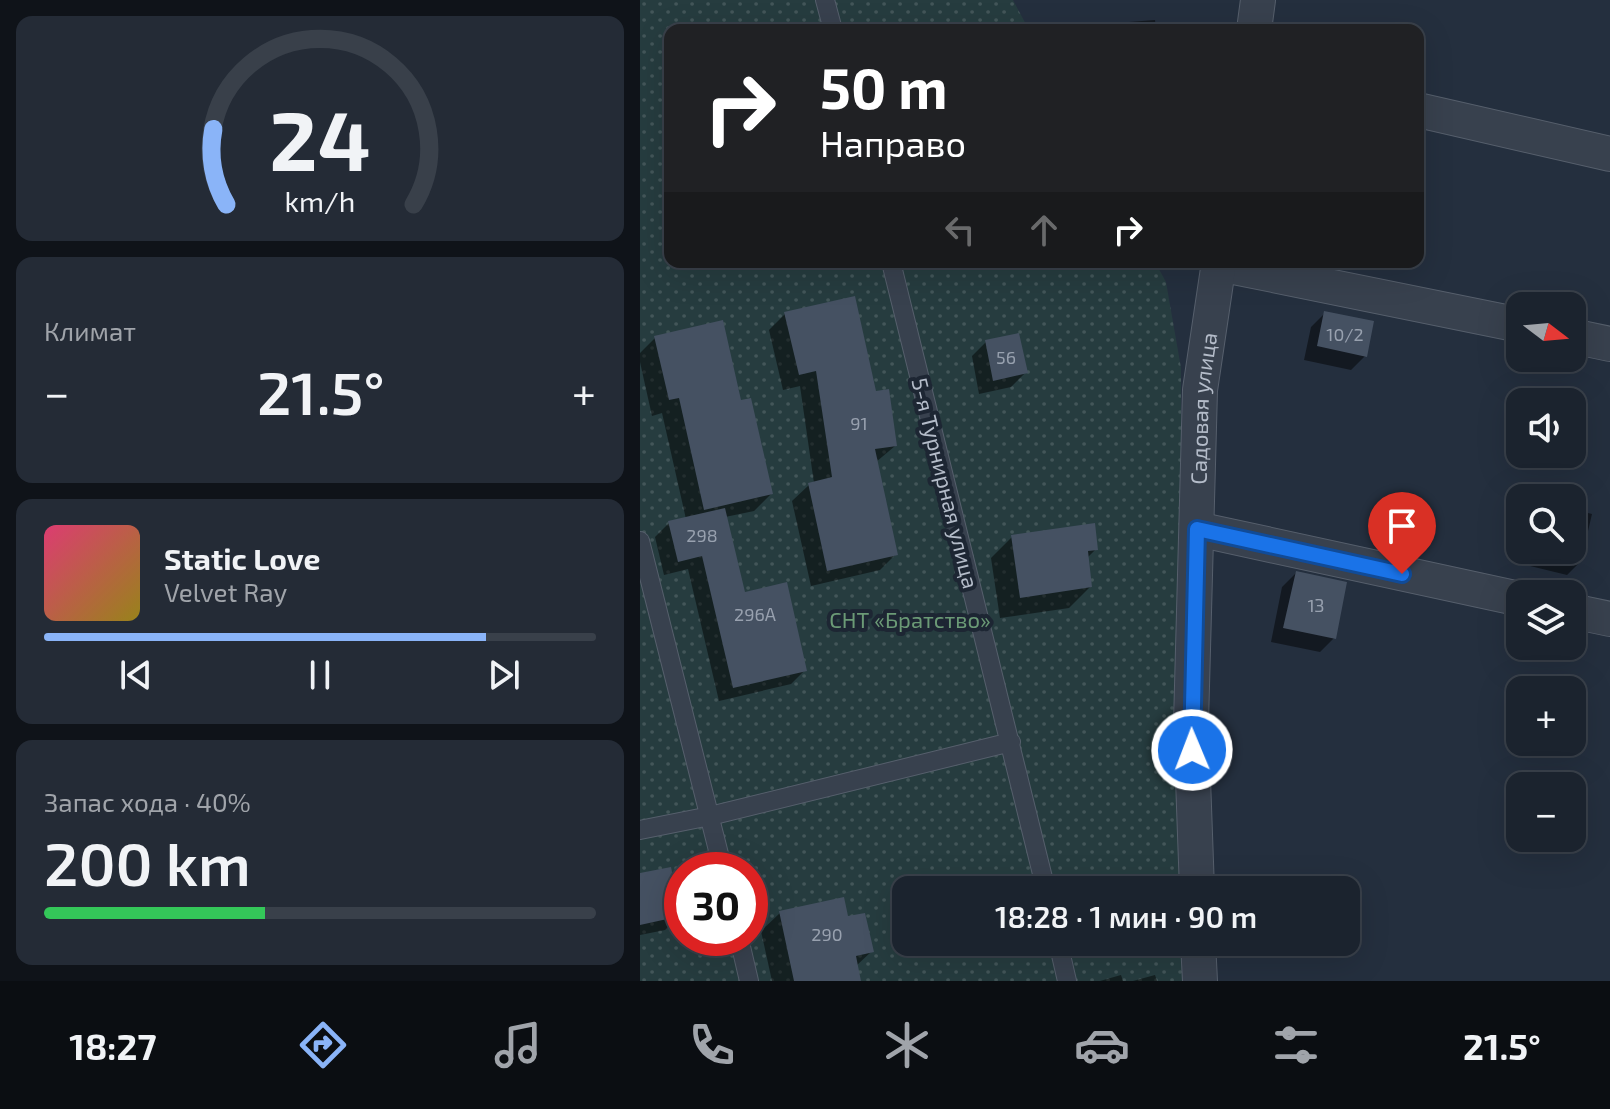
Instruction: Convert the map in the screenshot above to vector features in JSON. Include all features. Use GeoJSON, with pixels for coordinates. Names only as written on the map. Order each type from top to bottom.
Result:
{"type":"FeatureCollection","features":[{"type":"Feature","properties":{"kind":"street"},"geometry":{"type":"LineString","coordinates":[[1255,24],[1258,0]]}},
{"type":"Feature","properties":{"kind":"street"},"geometry":{"type":"LineString","coordinates":[[1424,111],[1610,154]]}},
{"type":"Feature","properties":{"kind":"street","name":"Садовая улица"},"geometry":{"type":"LineString","coordinates":[[1196,876],[1191,723],[1200,390],[1218,268]]}},
{"type":"Feature","properties":{"kind":"street"},"geometry":{"type":"LineString","coordinates":[[1243,268],[1506,322]]}},
{"type":"Feature","properties":{"kind":"street"},"geometry":{"type":"LineString","coordinates":[[1586,339],[1610,344]]}},
{"type":"Feature","properties":{"kind":"street"},"geometry":{"type":"LineString","coordinates":[[1197,529],[1506,596]]}},
{"type":"Feature","properties":{"kind":"street"},"geometry":{"type":"LineString","coordinates":[[1586,614],[1610,619]]}},
{"type":"Feature","properties":{"kind":"street"},"geometry":{"type":"LineString","coordinates":[[1199,956],[1200,981]]}},
{"type":"Feature","properties":{"kind":"lane"},"geometry":{"type":"LineString","coordinates":[[825,0],[831,24]]}},
{"type":"Feature","properties":{"kind":"lane","name":"5-я Турнирная улица"},"geometry":{"type":"LineString","coordinates":[[892,268],[1043,876]]}},
{"type":"Feature","properties":{"kind":"lane"},"geometry":{"type":"LineString","coordinates":[[640,541],[719,852]]}},
{"type":"Feature","properties":{"kind":"lane"},"geometry":{"type":"LineString","coordinates":[[640,830],[710,816],[1011,742]]}},
{"type":"Feature","properties":{"kind":"lane"},"geometry":{"type":"LineString","coordinates":[[743,956],[749,981]]}},
{"type":"Feature","properties":{"kind":"lane"},"geometry":{"type":"LineString","coordinates":[[1061,956],[1067,981]]}},
{"type":"Feature","properties":{"kind":"green space","name":"СНТ «Братство»"},"geometry":{"type":"Polygon","coordinates":[[[640,0],[1013,0],[1026,24],[664,24],[664,268],[1158,268],[1166,282],[1181,368],[1181,876],[892,876],[892,956],[1184,956],[1186,981],[640,981],[640,0]]]}},
{"type":"Feature","properties":{"kind":"building"},"geometry":{"type":"Polygon","coordinates":[[[855,296],[876,391],[889,389],[897,446],[875,449],[898,555],[827,571],[808,483],[832,477],[816,371],[799,375],[784,312],[855,296]]]}},
{"type":"Feature","properties":{"kind":"building"},"geometry":{"type":"Polygon","coordinates":[[[1324,311],[1374,321],[1367,357],[1317,346],[1324,311]]]}},
{"type":"Feature","properties":{"kind":"building"},"geometry":{"type":"Polygon","coordinates":[[[723,320],[741,400],[751,398],[773,494],[704,510],[679,398],[669,400],[654,336],[723,320]]]}},
{"type":"Feature","properties":{"kind":"building"},"geometry":{"type":"Polygon","coordinates":[[[1019,333],[1028,373],[993,381],[985,340],[1019,333]]]}},
{"type":"Feature","properties":{"kind":"building"},"geometry":{"type":"Polygon","coordinates":[[[725,508],[745,592],[787,582],[807,671],[733,688],[702,556],[678,562],[668,521],[725,508]]]}},
{"type":"Feature","properties":{"kind":"building"},"geometry":{"type":"Polygon","coordinates":[[[1095,523],[1098,550],[1088,551],[1092,587],[1020,598],[1011,535],[1095,523]]]}},
{"type":"Feature","properties":{"kind":"building"},"geometry":{"type":"Polygon","coordinates":[[[1296,571],[1347,582],[1336,639],[1283,628],[1296,571]]]}},
{"type":"Feature","properties":{"kind":"building"},"geometry":{"type":"Polygon","coordinates":[[[664,868],[664,920],[640,925],[640,873],[664,868]]]}},
{"type":"Feature","properties":{"kind":"building"},"geometry":{"type":"Polygon","coordinates":[[[844,897],[848,916],[865,913],[874,952],[856,956],[861,981],[794,981],[779,911],[844,897]]]}},
{"type":"Feature","properties":{"kind":"route"},"geometry":{"type":"LineString","coordinates":[[1192,750],[1197,529],[1402,574]]}}]}
